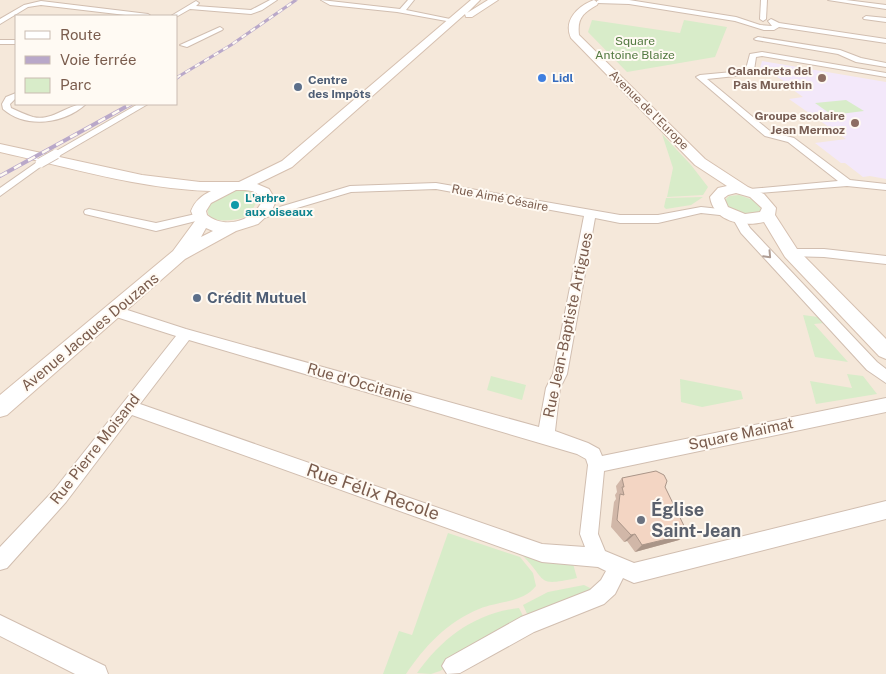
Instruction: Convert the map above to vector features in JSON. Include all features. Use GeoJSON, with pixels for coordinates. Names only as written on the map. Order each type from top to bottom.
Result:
{"type":"FeatureCollection","features":[{"type":"Feature","properties":{"kind":"main road"},"geometry":{"type":"LineString","coordinates":[[235,187],[287,164],[476,0]]}},
{"type":"Feature","properties":{"kind":"main road"},"geometry":{"type":"LineString","coordinates":[[437,33],[494,0]]}},
{"type":"Feature","properties":{"kind":"main road","name":"Avenue de l'Europe"},"geometry":{"type":"LineString","coordinates":[[578,6],[599,2]]}},
{"type":"Feature","properties":{"kind":"main road","name":"Avenue de l'Europe"},"geometry":{"type":"LineString","coordinates":[[700,162],[718,197],[719,205],[737,216]]}},
{"type":"Feature","properties":{"kind":"main road"},"geometry":{"type":"LineString","coordinates":[[260,216],[268,206],[268,196],[287,164]]}},
{"type":"Feature","properties":{"kind":"main road"},"geometry":{"type":"LineString","coordinates":[[166,185],[198,188],[235,187],[260,189],[268,196]]}},
{"type":"Feature","properties":{"kind":"main road","name":"Avenue Jacques Douzans"},"geometry":{"type":"LineString","coordinates":[[179,255],[210,196],[235,187]]}},
{"type":"Feature","properties":{"kind":"main road"},"geometry":{"type":"LineString","coordinates":[[718,197],[729,190],[757,193],[769,208],[766,215],[757,219],[737,216]]}},
{"type":"Feature","properties":{"kind":"main road"},"geometry":{"type":"LineString","coordinates":[[201,215],[217,227],[232,227]]}},
{"type":"Feature","properties":{"kind":"main road"},"geometry":{"type":"LineString","coordinates":[[766,215],[791,253],[886,351]]}},
{"type":"Feature","properties":{"kind":"main road","name":"Avenue Jacques Douzans"},"geometry":{"type":"LineString","coordinates":[[0,408],[179,255],[232,227],[248,223],[260,216]]}},
{"type":"Feature","properties":{"kind":"main road"},"geometry":{"type":"LineString","coordinates":[[737,216],[791,253]]}},
{"type":"Feature","properties":{"kind":"street"},"geometry":{"type":"LineString","coordinates":[[176,15],[201,0]]}},
{"type":"Feature","properties":{"kind":"street"},"geometry":{"type":"LineString","coordinates":[[189,7],[251,12],[260,9],[274,0]]}},
{"type":"Feature","properties":{"kind":"street"},"geometry":{"type":"LineString","coordinates":[[324,0],[330,3],[400,11],[452,20]]}},
{"type":"Feature","properties":{"kind":"street"},"geometry":{"type":"LineString","coordinates":[[400,11],[411,0]]}},
{"type":"Feature","properties":{"kind":"street"},"geometry":{"type":"LineString","coordinates":[[618,0],[632,4]]}},
{"type":"Feature","properties":{"kind":"street"},"geometry":{"type":"LineString","coordinates":[[763,19],[764,0]]}},
{"type":"Feature","properties":{"kind":"street"},"geometry":{"type":"LineString","coordinates":[[831,0],[886,7]]}},
{"type":"Feature","properties":{"kind":"street"},"geometry":{"type":"LineString","coordinates":[[599,2],[632,4],[749,22],[763,19],[777,25],[885,41],[886,49],[859,60],[840,52],[760,33],[749,22]]}},
{"type":"Feature","properties":{"kind":"street"},"geometry":{"type":"LineString","coordinates":[[0,22],[26,6],[40,3],[140,15]]}},
{"type":"Feature","properties":{"kind":"street","name":"Avenue de l'Europe"},"geometry":{"type":"LineString","coordinates":[[578,6],[572,25],[574,36],[700,162],[757,193]]}},
{"type":"Feature","properties":{"kind":"street"},"geometry":{"type":"LineString","coordinates":[[866,18],[886,20]]}},
{"type":"Feature","properties":{"kind":"street"},"geometry":{"type":"LineString","coordinates":[[760,33],[777,25]]}},
{"type":"Feature","properties":{"kind":"street"},"geometry":{"type":"LineString","coordinates":[[178,43],[182,48],[220,29]]}},
{"type":"Feature","properties":{"kind":"street"},"geometry":{"type":"LineString","coordinates":[[760,33],[755,50],[762,54],[886,75]]}},
{"type":"Feature","properties":{"kind":"street"},"geometry":{"type":"LineString","coordinates":[[760,33],[782,34],[874,55],[886,65]]}},
{"type":"Feature","properties":{"kind":"street"},"geometry":{"type":"LineString","coordinates":[[0,42],[15,42]]}},
{"type":"Feature","properties":{"kind":"street"},"geometry":{"type":"LineString","coordinates":[[762,54],[753,56],[750,70],[745,73],[700,78],[768,134],[791,140],[847,183]]}},
{"type":"Feature","properties":{"kind":"street"},"geometry":{"type":"LineString","coordinates":[[15,96],[9,99],[6,104],[7,109],[32,120],[57,117],[80,105]]}},
{"type":"Feature","properties":{"kind":"street"},"geometry":{"type":"LineString","coordinates":[[0,194],[40,163],[142,105]]}},
{"type":"Feature","properties":{"kind":"street"},"geometry":{"type":"LineString","coordinates":[[0,148],[166,185],[189,194],[194,199],[201,215],[156,227],[89,212]]}},
{"type":"Feature","properties":{"kind":"street"},"geometry":{"type":"LineString","coordinates":[[757,193],[847,183],[886,187]]}},
{"type":"Feature","properties":{"kind":"street","name":"Rue Aimé Césaire"},"geometry":{"type":"LineString","coordinates":[[260,216],[350,189],[436,186],[620,219],[658,219],[701,210],[737,216]]}},
{"type":"Feature","properties":{"kind":"street"},"geometry":{"type":"LineString","coordinates":[[268,196],[300,204]]}},
{"type":"Feature","properties":{"kind":"street","name":"Rue Aimé Césaire"},"geometry":{"type":"LineString","coordinates":[[701,210],[718,197]]}},
{"type":"Feature","properties":{"kind":"street","name":"Rue Jean-Baptiste Artigues"},"geometry":{"type":"LineString","coordinates":[[546,436],[553,388],[560,374],[590,215]]}},
{"type":"Feature","properties":{"kind":"street"},"geometry":{"type":"LineString","coordinates":[[737,216],[751,238],[872,366],[886,377]]}},
{"type":"Feature","properties":{"kind":"street"},"geometry":{"type":"LineString","coordinates":[[791,253],[824,253],[886,260]]}},
{"type":"Feature","properties":{"kind":"street","name":"Rue d'Occitanie"},"geometry":{"type":"LineString","coordinates":[[115,311],[186,334],[546,436],[582,448],[592,454],[596,465]]}},
{"type":"Feature","properties":{"kind":"street","name":"Rue Pierre Moisand"},"geometry":{"type":"LineString","coordinates":[[0,561],[60,496],[186,334]]}},
{"type":"Feature","properties":{"kind":"street","name":"Square Maïmat"},"geometry":{"type":"LineString","coordinates":[[596,465],[886,405]]}},
{"type":"Feature","properties":{"kind":"street","name":"Rue Félix Recole"},"geometry":{"type":"LineString","coordinates":[[129,407],[542,553],[598,558],[618,568],[634,573],[886,510]]}},
{"type":"Feature","properties":{"kind":"street"},"geometry":{"type":"LineString","coordinates":[[596,465],[589,534],[598,558]]}},
{"type":"Feature","properties":{"kind":"street"},"geometry":{"type":"LineString","coordinates":[[453,666],[528,624],[596,597],[608,587],[618,568]]}},
{"type":"Feature","properties":{"kind":"street"},"geometry":{"type":"LineString","coordinates":[[0,625],[97,674]]}},
{"type":"Feature","properties":{"kind":"shaded area"},"geometry":{"type":"Polygon","coordinates":[[[0,0],[886,0],[886,674],[0,674],[0,0]]]}},
{"type":"Feature","properties":{"kind":"shaded area","name":"Groupe scolaire Jean Mermoz"},"geometry":{"type":"Polygon","coordinates":[[[762,61],[886,82],[886,179],[870,176],[863,177],[815,143],[846,139],[789,99],[803,97],[782,82],[784,81],[770,73],[758,75],[762,61]]]}},
{"type":"Feature","properties":{"kind":"green space","name":"Square Antoine Blaize"},"geometry":{"type":"Polygon","coordinates":[[[592,20],[680,33],[684,20],[727,27],[715,57],[627,72],[588,32],[592,20]]]}},
{"type":"Feature","properties":{"kind":"green space"},"geometry":{"type":"Polygon","coordinates":[[[846,100],[864,111],[832,115],[815,103],[846,100]]]}},
{"type":"Feature","properties":{"kind":"green space"},"geometry":{"type":"Polygon","coordinates":[[[662,134],[691,165],[708,187],[703,195],[667,197],[673,168],[662,134]]]}},
{"type":"Feature","properties":{"kind":"green space"},"geometry":{"type":"Polygon","coordinates":[[[239,190],[255,194],[259,199],[260,202],[256,203],[249,216],[220,220],[213,219],[209,215],[208,210],[211,202],[239,190]]]}},
{"type":"Feature","properties":{"kind":"green space"},"geometry":{"type":"Polygon","coordinates":[[[739,195],[756,201],[762,211],[753,217],[730,211],[724,201],[729,196],[739,195]]]}},
{"type":"Feature","properties":{"kind":"green space"},"geometry":{"type":"Polygon","coordinates":[[[703,197],[691,205],[666,209],[664,207],[666,198],[703,197]]]}},
{"type":"Feature","properties":{"kind":"green space"},"geometry":{"type":"Polygon","coordinates":[[[803,315],[818,317],[824,323],[814,324],[848,362],[815,357],[803,315]]]}},
{"type":"Feature","properties":{"kind":"green space"},"geometry":{"type":"Polygon","coordinates":[[[847,374],[863,376],[877,394],[816,404],[810,381],[852,388],[847,374]]]}},
{"type":"Feature","properties":{"kind":"green space"},"geometry":{"type":"Polygon","coordinates":[[[491,376],[526,385],[522,400],[487,390],[491,376]]]}},
{"type":"Feature","properties":{"kind":"green space"},"geometry":{"type":"Polygon","coordinates":[[[680,379],[741,391],[743,399],[702,407],[681,402],[680,379]]]}},
{"type":"Feature","properties":{"kind":"green space"},"geometry":{"type":"Polygon","coordinates":[[[448,533],[520,557],[533,573],[536,586],[531,592],[517,599],[486,606],[467,614],[438,636],[406,674],[383,674],[399,631],[412,635],[448,533]]]}},
{"type":"Feature","properties":{"kind":"green space"},"geometry":{"type":"Polygon","coordinates":[[[521,554],[542,560],[572,560],[577,578],[554,582],[543,580],[521,554]]]}},
{"type":"Feature","properties":{"kind":"green space"},"geometry":{"type":"Polygon","coordinates":[[[584,585],[592,589],[529,618],[523,605],[548,592],[584,585]]]}},
{"type":"Feature","properties":{"kind":"green space"},"geometry":{"type":"Polygon","coordinates":[[[519,608],[525,620],[440,671],[431,674],[417,673],[437,649],[461,629],[488,615],[519,608]]]}},
{"type":"Feature","properties":{"kind":"building","name":"Église Saint-Jean"},"geometry":{"type":"Polygon","coordinates":[[[656,471],[664,475],[667,481],[665,487],[688,534],[642,545],[635,534],[631,535],[617,520],[620,494],[624,495],[622,478],[656,471]]]}},
{"type":"Feature","properties":{"kind":"railway"},"geometry":{"type":"LineString","coordinates":[[178,77],[231,45],[296,0]]}},
{"type":"Feature","properties":{"kind":"railway"},"geometry":{"type":"LineString","coordinates":[[0,176],[129,105]]}},
{"type":"Feature","properties":{"kind":"place","name":"Lidl"},"geometry":{"type":"Point","coordinates":[542,78]}},
{"type":"Feature","properties":{"kind":"place","name":"Calandreta del Paìs Murethin"},"geometry":{"type":"Point","coordinates":[822,78]}},
{"type":"Feature","properties":{"kind":"place","name":"Centre des Impôts"},"geometry":{"type":"Point","coordinates":[298,87]}},
{"type":"Feature","properties":{"kind":"place","name":"Groupe scolaire Jean Mermoz"},"geometry":{"type":"Point","coordinates":[855,123]}},
{"type":"Feature","properties":{"kind":"place","name":"L'arbre aux oiseaux"},"geometry":{"type":"Point","coordinates":[235,205]}},
{"type":"Feature","properties":{"kind":"place","name":"Crédit Mutuel"},"geometry":{"type":"Point","coordinates":[197,298]}},
{"type":"Feature","properties":{"kind":"place","name":"Église Saint-Jean"},"geometry":{"type":"Point","coordinates":[641,520]}}]}
